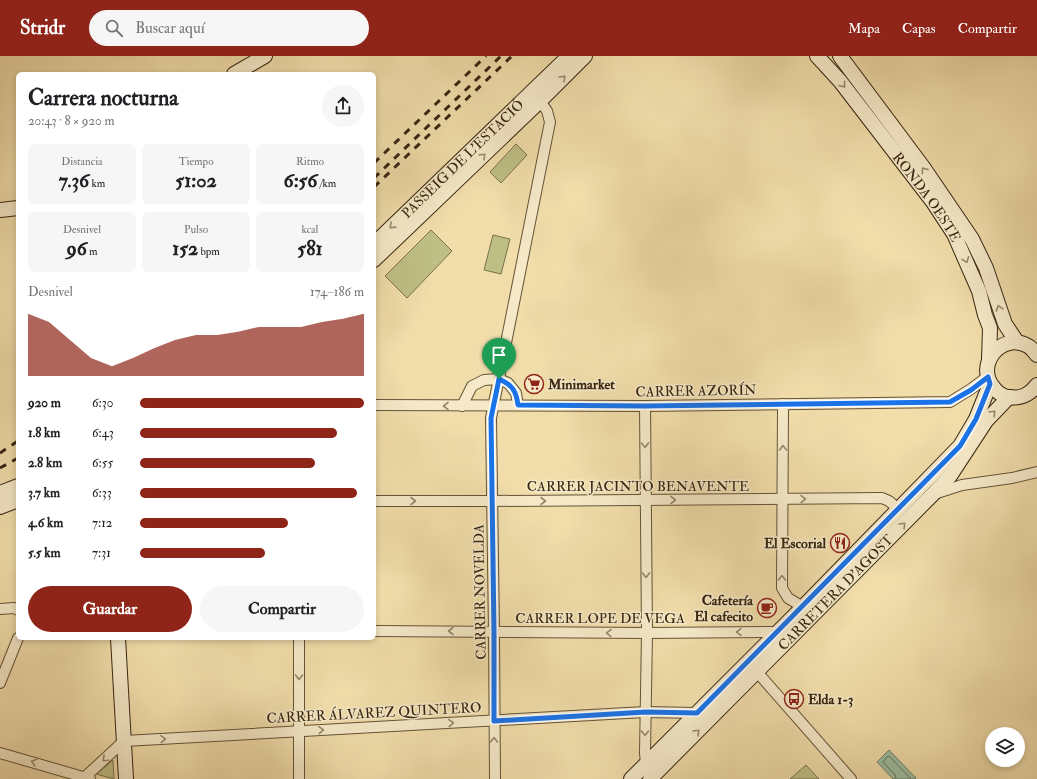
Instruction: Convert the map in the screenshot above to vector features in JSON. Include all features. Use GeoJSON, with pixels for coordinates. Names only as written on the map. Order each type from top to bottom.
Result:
{"type":"FeatureCollection","features":[{"type":"Feature","properties":{"kind":"main road","name":"PASSEIG DE L'ESTACIÓ"},"geometry":{"type":"LineString","coordinates":[[376,242],[569,56]]}},
{"type":"Feature","properties":{"kind":"main road"},"geometry":{"type":"LineString","coordinates":[[540,101],[585,56]]}},
{"type":"Feature","properties":{"kind":"main road","name":"RONDA OESTE"},"geometry":{"type":"LineString","coordinates":[[817,56],[840,81],[933,202],[954,234],[979,291],[990,328],[989,360],[987,368],[989,380]]}},
{"type":"Feature","properties":{"kind":"main road","name":"RONDA OESTE"},"geometry":{"type":"LineString","coordinates":[[840,56],[927,173],[972,239],[986,268],[1005,324],[1030,347]]}},
{"type":"Feature","properties":{"kind":"main road"},"geometry":{"type":"LineString","coordinates":[[237,72],[257,58]]}},
{"type":"Feature","properties":{"kind":"main road","name":"PASSEIG DE L'ESTACIÓ"},"geometry":{"type":"LineString","coordinates":[[376,258],[540,101]]}},
{"type":"Feature","properties":{"kind":"main road"},"geometry":{"type":"LineString","coordinates":[[989,360],[993,352],[1000,346],[1008,343],[1030,347]]}},
{"type":"Feature","properties":{"kind":"main road"},"geometry":{"type":"LineString","coordinates":[[989,380],[998,393],[1009,397],[1021,397],[1032,392],[1037,385]]}},
{"type":"Feature","properties":{"kind":"main road","name":"CARRETERA D'AGOST"},"geometry":{"type":"LineString","coordinates":[[650,779],[752,667],[778,632],[960,446],[976,419],[989,380]]}},
{"type":"Feature","properties":{"kind":"main road","name":"CARRETERA D'AGOST"},"geometry":{"type":"LineString","coordinates":[[631,779],[697,713],[752,667],[933,494],[950,476],[986,421],[1009,397]]}},
{"type":"Feature","properties":{"kind":"main road"},"geometry":{"type":"LineString","coordinates":[[0,493],[16,487]]}},
{"type":"Feature","properties":{"kind":"main road"},"geometry":{"type":"LineString","coordinates":[[0,507],[16,501]]}},
{"type":"Feature","properties":{"kind":"main road"},"geometry":{"type":"LineString","coordinates":[[118,640],[126,779]]}},
{"type":"Feature","properties":{"kind":"street","name":"CARRER NOVELDA"},"geometry":{"type":"LineString","coordinates":[[495,779],[491,418],[550,122],[548,111],[540,101]]}},
{"type":"Feature","properties":{"kind":"street"},"geometry":{"type":"LineString","coordinates":[[462,406],[472,386],[484,380],[499,379],[508,383],[516,393],[518,405]]}},
{"type":"Feature","properties":{"kind":"street","name":"CARRER AZORÍN"},"geometry":{"type":"LineString","coordinates":[[376,406],[645,406],[950,402],[989,380]]}},
{"type":"Feature","properties":{"kind":"street"},"geometry":{"type":"LineString","coordinates":[[783,404],[782,588],[788,598],[802,607]]}},
{"type":"Feature","properties":{"kind":"street"},"geometry":{"type":"LineString","coordinates":[[645,406],[647,633],[646,764]]}},
{"type":"Feature","properties":{"kind":"street"},"geometry":{"type":"LineString","coordinates":[[933,494],[962,486],[1012,478],[1037,472]]}},
{"type":"Feature","properties":{"kind":"street","name":"CARRER JACINTO BENAVENTE"},"geometry":{"type":"LineString","coordinates":[[376,501],[882,498],[889,501],[898,509]]}},
{"type":"Feature","properties":{"kind":"street"},"geometry":{"type":"LineString","coordinates":[[0,609],[16,609]]}},
{"type":"Feature","properties":{"kind":"street","name":"CARRER LOPE DE VEGA"},"geometry":{"type":"LineString","coordinates":[[376,631],[647,633],[778,632]]}},
{"type":"Feature","properties":{"kind":"street"},"geometry":{"type":"LineString","coordinates":[[0,683],[17,640]]}},
{"type":"Feature","properties":{"kind":"street"},"geometry":{"type":"LineString","coordinates":[[299,640],[299,779]]}},
{"type":"Feature","properties":{"kind":"street"},"geometry":{"type":"LineString","coordinates":[[752,667],[851,779]]}},
{"type":"Feature","properties":{"kind":"street","name":"CARRER ÁLVAREZ QUINTERO"},"geometry":{"type":"LineString","coordinates":[[124,741],[646,712],[697,713]]}},
{"type":"Feature","properties":{"kind":"street"},"geometry":{"type":"LineString","coordinates":[[0,753],[88,778],[124,741]]}},
{"type":"Feature","properties":{"kind":"shaded area"},"geometry":{"type":"Polygon","coordinates":[[[516,144],[527,155],[501,183],[490,172],[516,144]]]}},
{"type":"Feature","properties":{"kind":"shaded area"},"geometry":{"type":"Polygon","coordinates":[[[431,230],[452,251],[407,298],[385,276],[431,230]]]}},
{"type":"Feature","properties":{"kind":"shaded area"},"geometry":{"type":"Polygon","coordinates":[[[493,235],[510,239],[501,274],[484,270],[493,235]]]}},
{"type":"Feature","properties":{"kind":"shaded area"},"geometry":{"type":"Polygon","coordinates":[[[113,760],[114,779],[96,774],[113,760]]]}},
{"type":"Feature","properties":{"kind":"shaded area"},"geometry":{"type":"Polygon","coordinates":[[[806,765],[819,779],[790,779],[806,765]]]}},
{"type":"Feature","properties":{"kind":"water"},"geometry":{"type":"Polygon","coordinates":[[[889,750],[916,778],[915,779],[893,779],[877,762],[889,750]]]}},
{"type":"Feature","properties":{"kind":"railway"},"geometry":{"type":"LineString","coordinates":[[376,161],[486,56]]}},
{"type":"Feature","properties":{"kind":"railway"},"geometry":{"type":"LineString","coordinates":[[376,176],[501,56]]}},
{"type":"Feature","properties":{"kind":"railway"},"geometry":{"type":"LineString","coordinates":[[376,185],[512,56]]}},
{"type":"Feature","properties":{"kind":"railway"},"geometry":{"type":"LineString","coordinates":[[0,453],[16,442]]}},
{"type":"Feature","properties":{"kind":"railway"},"geometry":{"type":"LineString","coordinates":[[0,468],[16,459]]}},
{"type":"Feature","properties":{"kind":"place","name":"Minimarket"},"geometry":{"type":"Point","coordinates":[534,384]}},
{"type":"Feature","properties":{"kind":"place","name":"El Escorial"},"geometry":{"type":"Point","coordinates":[840,543]}},
{"type":"Feature","properties":{"kind":"place","name":"Cafetería El cafecito"},"geometry":{"type":"Point","coordinates":[767,608]}},
{"type":"Feature","properties":{"kind":"place","name":"Elda 1-3"},"geometry":{"type":"Point","coordinates":[794,699]}},
{"type":"Feature","properties":{"kind":"route"},"geometry":{"type":"LineString","coordinates":[[988,377],[990,384],[976,419],[960,446],[697,713],[646,712],[494,721],[491,418],[499,379],[508,383],[516,393],[518,405],[560,406],[950,402],[971,390],[988,377]]}}]}
